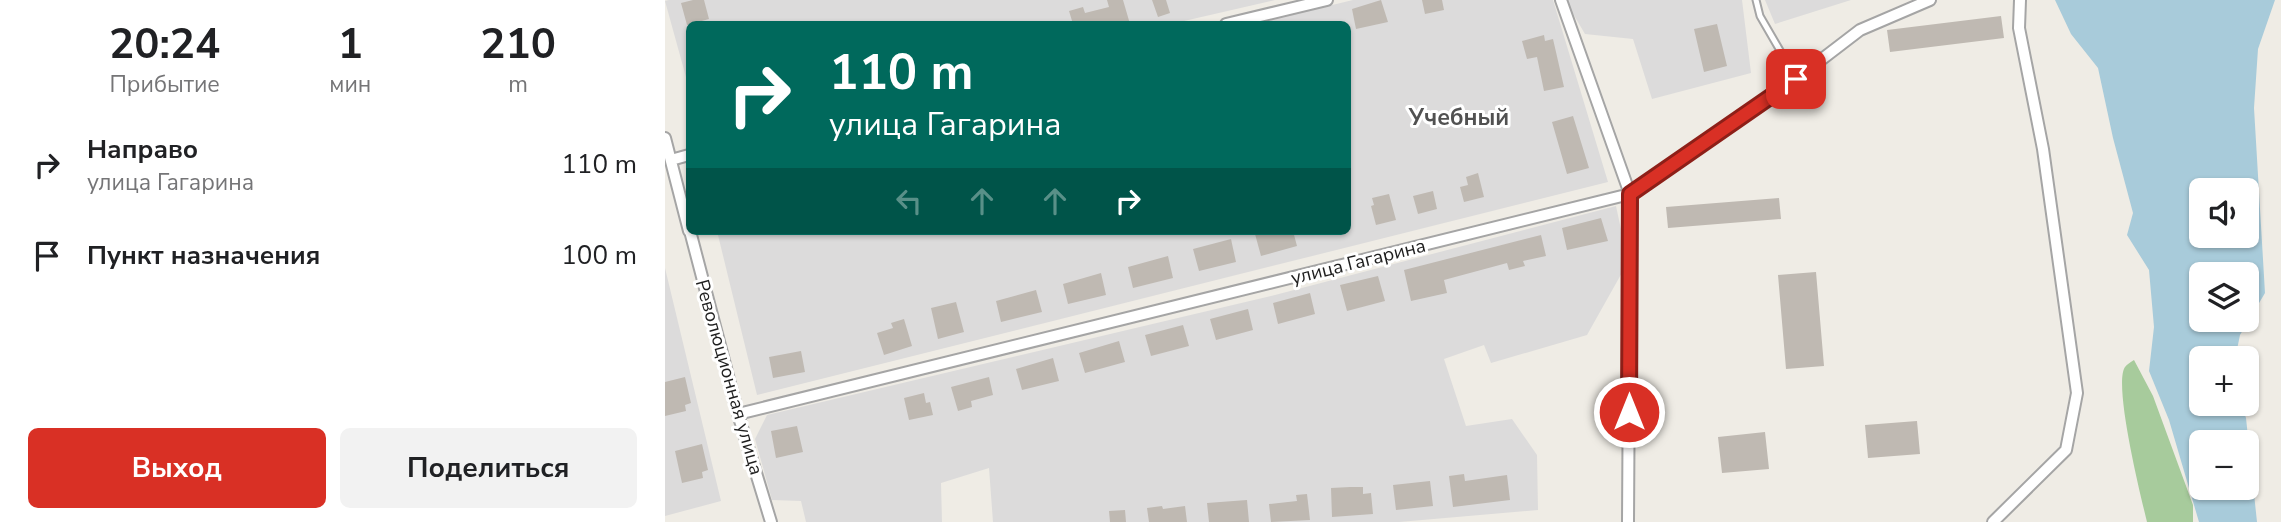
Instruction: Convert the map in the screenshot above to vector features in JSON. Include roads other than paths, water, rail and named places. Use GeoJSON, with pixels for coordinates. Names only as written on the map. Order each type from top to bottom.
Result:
{"type":"FeatureCollection","features":[{"type":"Feature","properties":{"kind":"street"},"geometry":{"type":"LineString","coordinates":[[1239,21],[1327,0]]}},
{"type":"Feature","properties":{"kind":"street"},"geometry":{"type":"LineString","coordinates":[[1561,0],[1630,194],[1628,522]]}},
{"type":"Feature","properties":{"kind":"street","name":"улица Гагарина"},"geometry":{"type":"LineString","coordinates":[[738,414],[1630,194],[1796,79],[1860,30],[1930,0]]}},
{"type":"Feature","properties":{"kind":"street"},"geometry":{"type":"LineString","coordinates":[[1993,522],[2066,450],[2077,393],[2043,149],[2019,29],[2020,0]]}},
{"type":"Feature","properties":{"kind":"street","name":"Революционная улица"},"geometry":{"type":"LineString","coordinates":[[665,138],[686,219]]}},
{"type":"Feature","properties":{"kind":"street"},"geometry":{"type":"LineString","coordinates":[[671,160],[686,156]]}},
{"type":"Feature","properties":{"kind":"street","name":"Революционная улица"},"geometry":{"type":"LineString","coordinates":[[690,235],[738,414],[771,522]]}},
{"type":"Feature","properties":{"kind":"lane"},"geometry":{"type":"LineString","coordinates":[[1756,0],[1760,16],[1796,79]]}},
{"type":"Feature","properties":{"kind":"water"},"geometry":{"type":"Polygon","coordinates":[[[2055,0],[2275,0],[2258,49],[2254,108],[2258,178],[2189,178],[2189,248],[2259,248],[2259,192],[2265,293],[2259,303],[2259,262],[2189,262],[2189,332],[2242,332],[2238,346],[2189,346],[2189,416],[2245,416],[2247,430],[2189,430],[2189,488],[2169,420],[2149,371],[2154,327],[2149,270],[2127,235],[2133,213],[2098,68],[2071,34],[2055,0]]]}},
{"type":"Feature","properties":{"kind":"water"},"geometry":{"type":"Polygon","coordinates":[[[2193,500],[2255,500],[2257,522],[2199,522],[2193,500]]]}},
{"type":"Feature","properties":{"kind":"district","name":"Учебный"},"geometry":{"type":"Point","coordinates":[1459,117]}}]}
